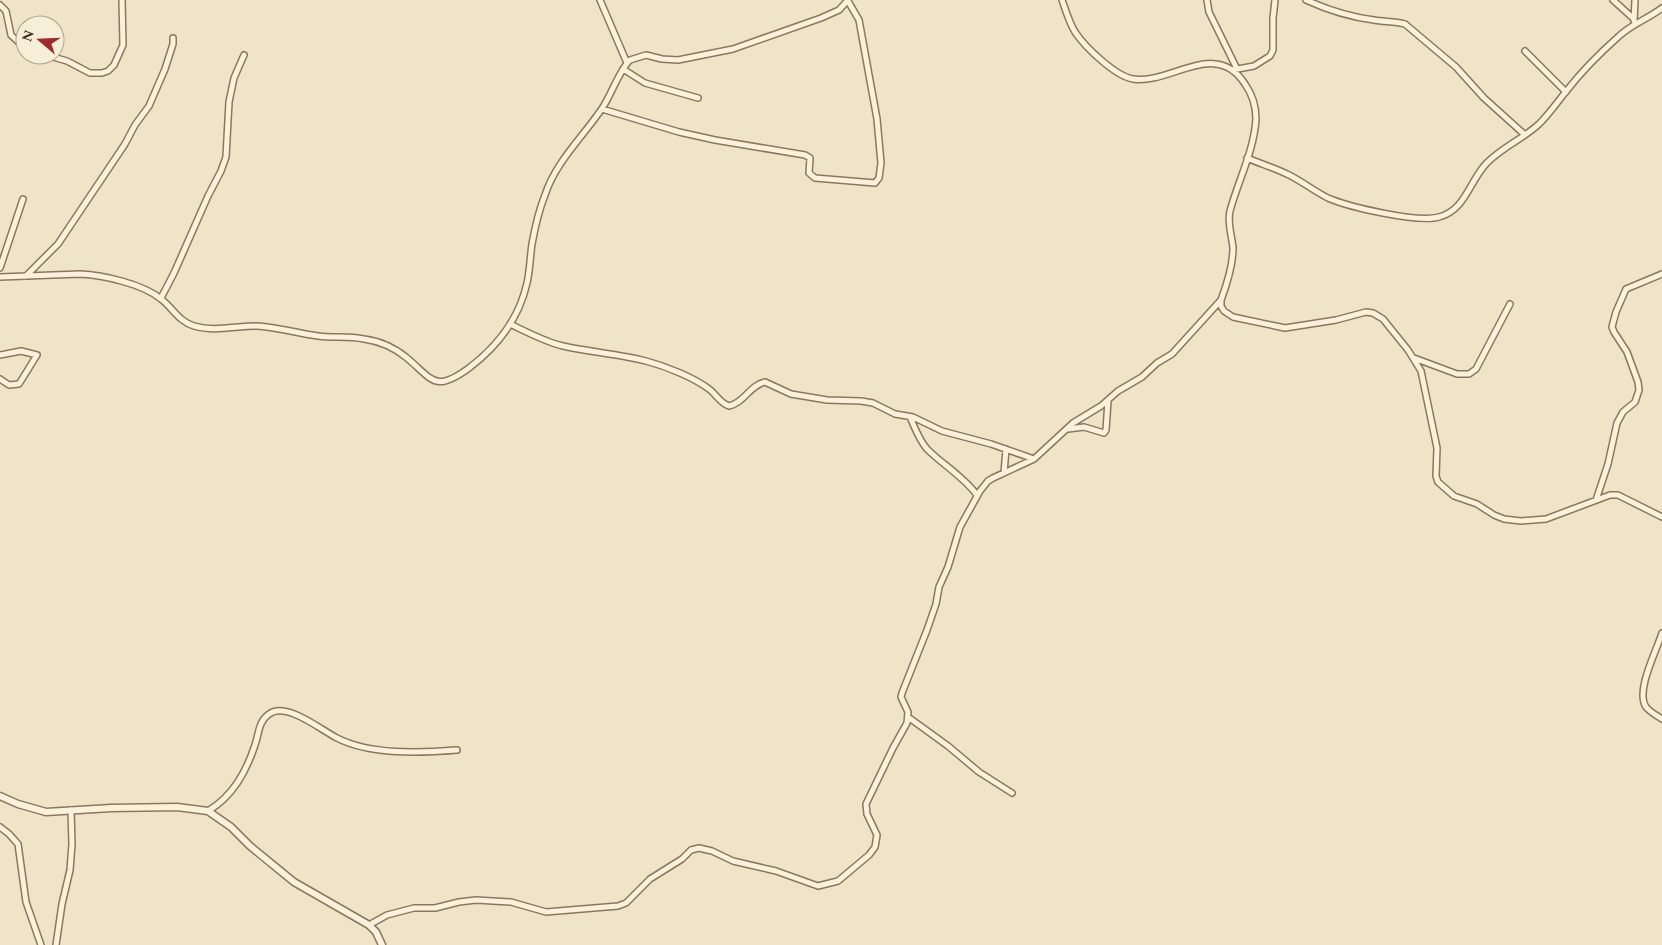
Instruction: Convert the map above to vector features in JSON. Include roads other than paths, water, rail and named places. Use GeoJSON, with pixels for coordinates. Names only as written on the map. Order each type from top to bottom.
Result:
{"type":"FeatureCollection","features":[{"type":"Feature","properties":{"kind":"street"},"geometry":{"type":"LineString","coordinates":[[65,60],[90,73],[102,73],[108,71],[114,65],[123,45],[122,0]]}},
{"type":"Feature","properties":{"kind":"street"},"geometry":{"type":"LineString","coordinates":[[600,0],[627,63]]}},
{"type":"Feature","properties":{"kind":"street"},"geometry":{"type":"LineString","coordinates":[[0,277],[90,274],[124,282],[160,298],[176,315],[195,326],[218,330],[246,326],[268,327],[316,336],[364,338],[387,346],[406,357],[430,379],[446,381],[483,358],[503,336],[510,324],[527,285],[535,232],[548,184],[557,167],[602,109],[630,60],[646,55],[678,60],[733,49],[821,18],[839,10],[848,0],[859,20],[877,119],[881,163],[879,178],[875,183],[815,178],[809,173],[810,158],[805,155],[679,132],[602,109]]}},
{"type":"Feature","properties":{"kind":"street"},"geometry":{"type":"LineString","coordinates":[[1062,0],[1070,23],[1076,33],[1102,60],[1119,75],[1141,79],[1207,63],[1216,63],[1235,69],[1254,66],[1270,56],[1273,50],[1275,0]]}},
{"type":"Feature","properties":{"kind":"street"},"geometry":{"type":"LineString","coordinates":[[1207,0],[1209,12],[1235,69],[1249,91],[1255,106],[1256,119],[1247,158],[1229,218],[1232,259],[1221,300],[1221,306],[1226,312]]}},
{"type":"Feature","properties":{"kind":"street"},"geometry":{"type":"LineString","coordinates":[[1306,0],[1326,9],[1359,18],[1376,21],[1395,21],[1405,24],[1456,68],[1484,98],[1525,135]]}},
{"type":"Feature","properties":{"kind":"street"},"geometry":{"type":"LineString","coordinates":[[1613,0],[1634,21]]}},
{"type":"Feature","properties":{"kind":"street"},"geometry":{"type":"LineString","coordinates":[[1634,21],[1635,0]]}},
{"type":"Feature","properties":{"kind":"street"},"geometry":{"type":"LineString","coordinates":[[0,5],[6,11],[11,35],[15,39]]}},
{"type":"Feature","properties":{"kind":"street"},"geometry":{"type":"LineString","coordinates":[[1247,158],[1292,176],[1318,192],[1344,204],[1398,215],[1438,218],[1458,208],[1477,175],[1487,163],[1540,123],[1606,48],[1634,21],[1660,11]]}},
{"type":"Feature","properties":{"kind":"street"},"geometry":{"type":"LineString","coordinates":[[25,276],[58,244],[149,106],[162,79],[173,44],[173,38]]}},
{"type":"Feature","properties":{"kind":"street"},"geometry":{"type":"LineString","coordinates":[[1525,51],[1566,92]]}},
{"type":"Feature","properties":{"kind":"street"},"geometry":{"type":"LineString","coordinates":[[160,298],[174,274],[226,157],[229,102],[234,78],[244,55]]}},
{"type":"Feature","properties":{"kind":"street"},"geometry":{"type":"LineString","coordinates":[[624,69],[645,83],[698,98]]}},
{"type":"Feature","properties":{"kind":"street"},"geometry":{"type":"LineString","coordinates":[[0,268],[23,199]]}},
{"type":"Feature","properties":{"kind":"street"},"geometry":{"type":"LineString","coordinates":[[1596,500],[1608,464],[1617,423],[1623,412],[1634,402],[1639,390],[1630,359],[1614,332],[1612,322],[1626,289],[1662,274]]}},
{"type":"Feature","properties":{"kind":"street"},"geometry":{"type":"LineString","coordinates":[[370,925],[387,915],[414,908],[435,908],[476,900],[511,902],[546,912],[618,906],[626,904],[643,885],[682,859],[690,850],[699,848],[712,851],[733,861],[776,871],[818,886],[838,880],[875,848],[877,835],[866,804],[907,723],[907,709],[901,698],[902,693],[927,630],[936,604],[939,587],[946,574],[960,526],[977,495],[988,482],[1034,459],[1080,418],[1090,413],[1118,391],[1142,377],[1157,362],[1172,354],[1186,341],[1221,300]]}},
{"type":"Feature","properties":{"kind":"street"},"geometry":{"type":"LineString","coordinates":[[1413,358],[1457,374],[1469,374],[1476,369],[1510,304]]}},
{"type":"Feature","properties":{"kind":"street"},"geometry":{"type":"LineString","coordinates":[[1211,310],[1226,312],[1241,319],[1285,328],[1336,320],[1366,312],[1373,313],[1383,319],[1421,371],[1437,448],[1436,476],[1438,482],[1454,496],[1477,504],[1494,516],[1510,520],[1546,519],[1596,500],[1618,495],[1662,517]]}},
{"type":"Feature","properties":{"kind":"street"},"geometry":{"type":"LineString","coordinates":[[510,324],[561,346],[600,351],[646,361],[667,368],[710,389],[721,402],[729,406],[739,402],[758,385],[765,382],[790,394],[827,400],[861,401],[882,406],[895,414],[910,417],[942,431],[1034,459]]}},
{"type":"Feature","properties":{"kind":"street"},"geometry":{"type":"LineString","coordinates":[[0,354],[21,351],[37,355],[19,384],[9,385],[0,379]]}},
{"type":"Feature","properties":{"kind":"street"},"geometry":{"type":"LineString","coordinates":[[1067,429],[1084,427],[1104,433],[1106,430],[1108,400]]}},
{"type":"Feature","properties":{"kind":"street"},"geometry":{"type":"LineString","coordinates":[[910,417],[921,441],[964,480],[977,495]]}},
{"type":"Feature","properties":{"kind":"street"},"geometry":{"type":"LineString","coordinates":[[1004,474],[1006,449]]}},
{"type":"Feature","properties":{"kind":"street"},"geometry":{"type":"LineString","coordinates":[[1662,632],[1643,690],[1646,707],[1662,719]]}},
{"type":"Feature","properties":{"kind":"street"},"geometry":{"type":"LineString","coordinates":[[208,811],[228,796],[236,785],[256,744],[260,727],[267,715],[273,712],[285,712],[298,716],[336,738],[362,746],[426,752],[457,750]]}},
{"type":"Feature","properties":{"kind":"street"},"geometry":{"type":"LineString","coordinates":[[908,717],[948,746],[979,772],[1012,793]]}},
{"type":"Feature","properties":{"kind":"street"},"geometry":{"type":"LineString","coordinates":[[0,796],[18,804],[46,812],[177,807],[208,811],[231,827],[250,846],[294,882],[370,925],[376,932],[382,945]]}},
{"type":"Feature","properties":{"kind":"street"},"geometry":{"type":"LineString","coordinates":[[56,945],[62,904],[70,870],[72,844],[71,810]]}},
{"type":"Feature","properties":{"kind":"street"},"geometry":{"type":"LineString","coordinates":[[0,827],[18,844],[26,902],[41,945]]}}]}
